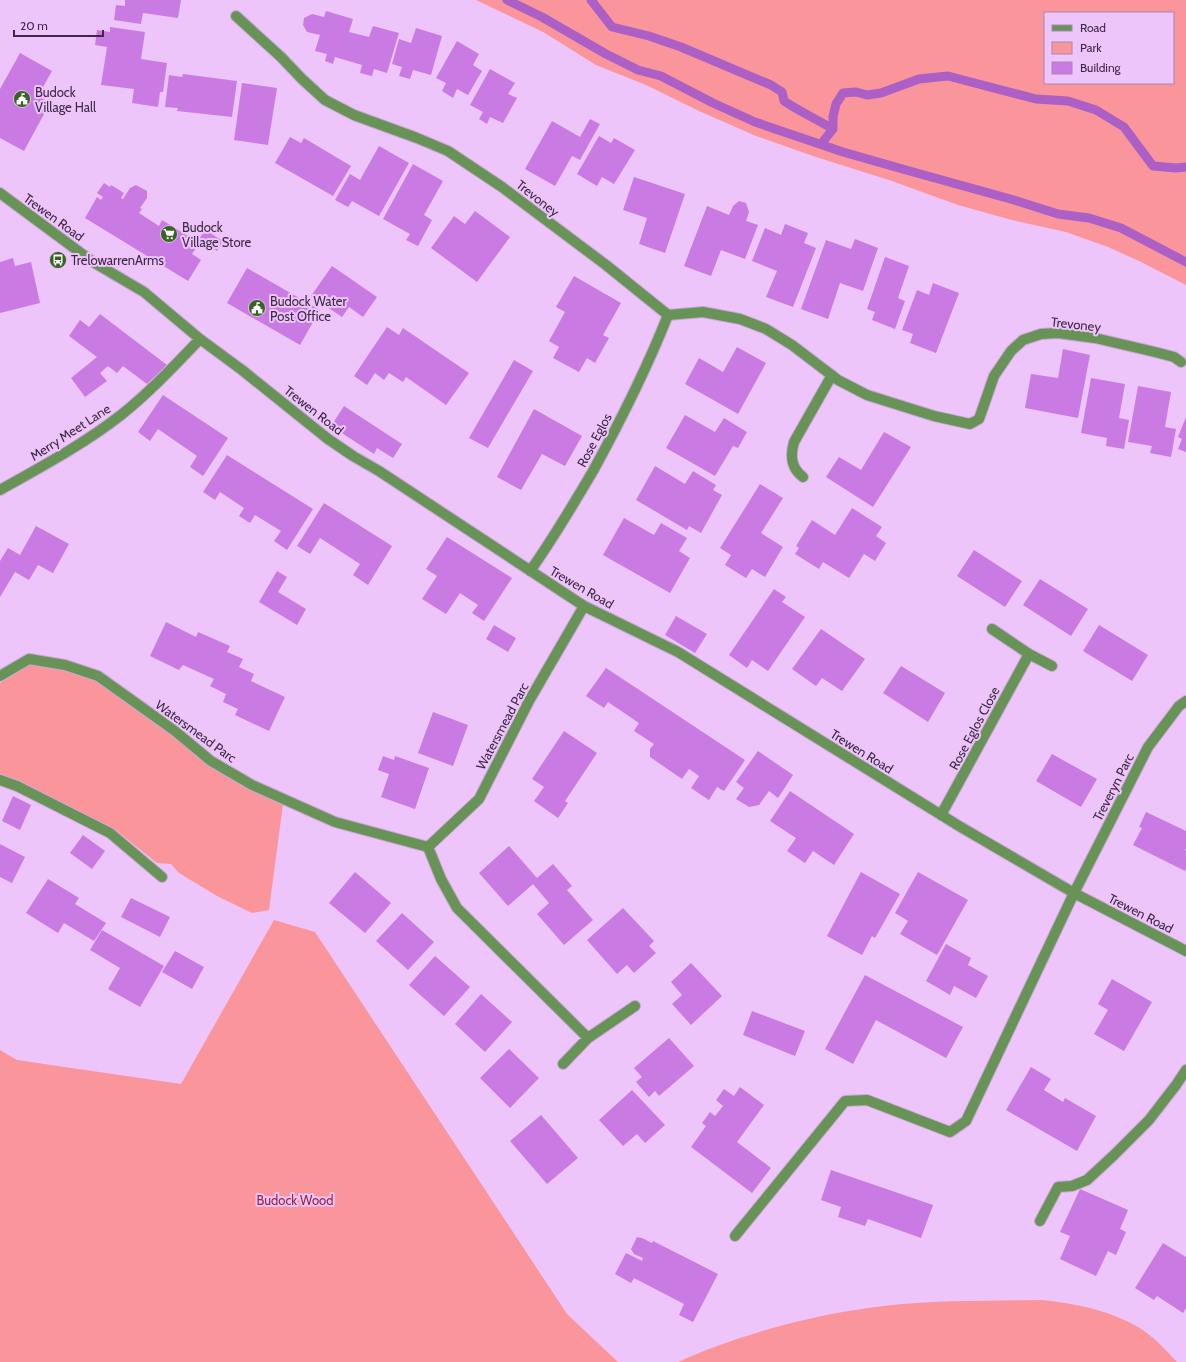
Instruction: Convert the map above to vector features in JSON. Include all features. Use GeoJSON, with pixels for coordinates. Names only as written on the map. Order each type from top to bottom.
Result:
{"type":"FeatureCollection","features":[{"type":"Feature","properties":{"kind":"street","name":"Trevoney"},"geometry":{"type":"LineString","coordinates":[[236,16],[281,56],[302,79],[325,100],[354,114],[448,151],[502,187],[606,265],[668,315],[703,312],[746,321],[766,329],[792,345],[832,375],[867,395],[934,416],[970,424],[979,419],[994,376],[1011,351],[1023,340],[1041,334],[1058,333],[1095,338],[1174,357],[1181,362]]}},
{"type":"Feature","properties":{"kind":"street","name":"Trewen Road"},"geometry":{"type":"LineString","coordinates":[[0,193],[93,262],[144,292],[200,339],[242,370],[334,443],[584,606],[678,652],[941,815],[1074,893],[1186,951]]}},
{"type":"Feature","properties":{"kind":"street","name":"Rose Eglos"},"geometry":{"type":"LineString","coordinates":[[530,571],[568,514],[605,448],[655,348],[668,315]]}},
{"type":"Feature","properties":{"kind":"street","name":"Merry Meet Lane"},"geometry":{"type":"LineString","coordinates":[[0,490],[82,442],[121,415],[144,396],[200,339]]}},
{"type":"Feature","properties":{"kind":"street"},"geometry":{"type":"LineString","coordinates":[[803,477],[797,472],[793,463],[791,453],[794,442],[832,375]]}},
{"type":"Feature","properties":{"kind":"street","name":"Watersmead Parc"},"geometry":{"type":"LineString","coordinates":[[0,676],[29,659],[65,665],[98,676],[175,731],[211,761],[252,785],[336,822],[428,847],[479,799],[529,701],[584,606]]}},
{"type":"Feature","properties":{"kind":"street"},"geometry":{"type":"LineString","coordinates":[[992,629],[1029,654],[1052,666]]}},
{"type":"Feature","properties":{"kind":"street","name":"Rose Eglos Close"},"geometry":{"type":"LineString","coordinates":[[941,815],[1029,654]]}},
{"type":"Feature","properties":{"kind":"street","name":"Treveryn Parc"},"geometry":{"type":"LineString","coordinates":[[735,1236],[845,1101],[867,1100],[950,1132],[966,1122],[1074,893],[1148,747],[1179,706],[1186,701]]}},
{"type":"Feature","properties":{"kind":"street"},"geometry":{"type":"LineString","coordinates":[[0,780],[17,786],[110,833],[162,876]]}},
{"type":"Feature","properties":{"kind":"street"},"geometry":{"type":"LineString","coordinates":[[428,847],[441,879],[457,908],[588,1038]]}},
{"type":"Feature","properties":{"kind":"street"},"geometry":{"type":"LineString","coordinates":[[563,1064],[588,1038],[635,1006]]}},
{"type":"Feature","properties":{"kind":"street"},"geometry":{"type":"LineString","coordinates":[[1040,1221],[1058,1186],[1072,1186],[1087,1180],[1149,1120],[1186,1070]]}},
{"type":"Feature","properties":{"kind":"green space"},"geometry":{"type":"Polygon","coordinates":[[[476,0],[1186,0],[1186,285],[1108,247],[1066,232],[1012,220],[958,205],[889,180],[756,136],[699,111],[646,85],[596,65],[543,32],[476,0]]]}},
{"type":"Feature","properties":{"kind":"green space"},"geometry":{"type":"Polygon","coordinates":[[[31,664],[64,669],[97,681],[172,734],[208,765],[249,790],[283,804],[269,910],[252,913],[217,896],[179,873],[171,864],[157,863],[113,828],[20,781],[0,774],[0,683],[31,664]]]}},
{"type":"Feature","properties":{"kind":"green space","name":"Budock Wood"},"geometry":{"type":"Polygon","coordinates":[[[274,920],[315,932],[567,1314],[618,1362],[0,1362],[0,1050],[17,1060],[181,1084],[274,920]]]}},
{"type":"Feature","properties":{"kind":"green space"},"geometry":{"type":"Polygon","coordinates":[[[1041,1300],[1091,1308],[1127,1321],[1149,1334],[1177,1362],[678,1362],[752,1334],[778,1326],[831,1314],[883,1306],[922,1303],[1041,1300]]]}},
{"type":"Feature","properties":{"kind":"building"},"geometry":{"type":"Polygon","coordinates":[[[125,0],[181,0],[178,18],[143,13],[141,24],[114,20],[116,5],[125,6],[125,0]]]}},
{"type":"Feature","properties":{"kind":"building"},"geometry":{"type":"Polygon","coordinates":[[[326,11],[353,19],[349,32],[369,37],[373,26],[399,33],[387,73],[374,69],[372,76],[360,73],[362,65],[335,57],[333,64],[325,61],[327,54],[315,51],[320,35],[307,32],[303,25],[304,18],[312,14],[324,17],[326,11]]]}},
{"type":"Feature","properties":{"kind":"building"},"geometry":{"type":"Polygon","coordinates":[[[110,27],[145,32],[141,59],[167,63],[163,92],[160,92],[158,107],[132,103],[134,89],[101,85],[107,47],[95,45],[97,30],[110,32],[110,27]]]}},
{"type":"Feature","properties":{"kind":"building"},"geometry":{"type":"Polygon","coordinates":[[[416,28],[442,36],[431,75],[413,70],[410,79],[399,76],[402,67],[392,64],[399,39],[411,43],[416,28]]]}},
{"type":"Feature","properties":{"kind":"building"},"geometry":{"type":"Polygon","coordinates":[[[457,41],[479,54],[473,65],[482,71],[468,95],[457,89],[453,98],[442,91],[446,83],[436,78],[457,41]]]}},
{"type":"Feature","properties":{"kind":"building","name":"Budock Village Hall"},"geometry":{"type":"Polygon","coordinates":[[[20,53],[52,71],[38,96],[50,103],[24,151],[0,138],[0,89],[20,53]]]}},
{"type":"Feature","properties":{"kind":"building"},"geometry":{"type":"Polygon","coordinates":[[[490,69],[515,83],[508,94],[517,98],[503,123],[490,117],[487,124],[479,119],[483,112],[470,105],[490,69]]]}},
{"type":"Feature","properties":{"kind":"building"},"geometry":{"type":"Polygon","coordinates":[[[183,74],[237,81],[232,117],[177,111],[178,108],[165,107],[169,75],[182,77],[183,74]]]}},
{"type":"Feature","properties":{"kind":"building"},"geometry":{"type":"Polygon","coordinates":[[[242,83],[277,88],[268,145],[234,140],[242,83]]]}},
{"type":"Feature","properties":{"kind":"building"},"geometry":{"type":"Polygon","coordinates":[[[590,119],[600,124],[580,160],[572,156],[555,186],[525,169],[552,121],[580,137],[590,119]]]}},
{"type":"Feature","properties":{"kind":"building"},"geometry":{"type":"Polygon","coordinates":[[[599,136],[611,143],[614,138],[635,150],[614,184],[602,177],[597,186],[577,174],[599,136]]]}},
{"type":"Feature","properties":{"kind":"building"},"geometry":{"type":"Polygon","coordinates":[[[290,137],[301,143],[304,138],[351,166],[333,196],[275,163],[290,137]]]}},
{"type":"Feature","properties":{"kind":"building"},"geometry":{"type":"Polygon","coordinates":[[[379,146],[409,163],[379,216],[352,201],[348,207],[335,200],[350,174],[360,180],[379,146]]]}},
{"type":"Feature","properties":{"kind":"building"},"geometry":{"type":"Polygon","coordinates":[[[413,164],[443,181],[424,215],[432,220],[418,246],[406,240],[410,234],[383,219],[413,164]]]}},
{"type":"Feature","properties":{"kind":"building"},"geometry":{"type":"Polygon","coordinates":[[[634,177],[685,194],[665,253],[639,244],[647,218],[623,210],[634,177]]]}},
{"type":"Feature","properties":{"kind":"building"},"geometry":{"type":"Polygon","coordinates":[[[104,183],[110,187],[111,185],[124,193],[121,198],[123,199],[130,188],[136,185],[147,191],[147,198],[140,208],[142,209],[139,213],[159,226],[162,220],[199,243],[192,254],[201,260],[188,281],[85,218],[97,197],[101,200],[103,197],[97,193],[104,183]]]}},
{"type":"Feature","properties":{"kind":"building"},"geometry":{"type":"Polygon","coordinates":[[[739,201],[746,203],[749,212],[746,221],[758,225],[745,259],[721,250],[711,276],[684,266],[707,206],[729,215],[733,206],[739,201]]]}},
{"type":"Feature","properties":{"kind":"building"},"geometry":{"type":"Polygon","coordinates":[[[475,211],[510,237],[477,282],[431,248],[454,216],[465,224],[475,211]]]}},
{"type":"Feature","properties":{"kind":"building"},"geometry":{"type":"Polygon","coordinates":[[[785,224],[808,233],[804,243],[816,248],[793,307],[766,297],[777,271],[752,261],[765,228],[781,235],[785,224]]]}},
{"type":"Feature","properties":{"kind":"building"},"geometry":{"type":"Polygon","coordinates":[[[205,230],[223,241],[217,251],[199,239],[205,230]]]}},
{"type":"Feature","properties":{"kind":"building"},"geometry":{"type":"Polygon","coordinates":[[[855,239],[878,248],[863,291],[840,283],[828,319],[801,309],[826,240],[851,249],[855,239]]]}},
{"type":"Feature","properties":{"kind":"building"},"geometry":{"type":"Polygon","coordinates":[[[885,257],[909,266],[898,298],[905,301],[895,329],[872,320],[875,312],[867,309],[885,257]]]}},
{"type":"Feature","properties":{"kind":"building"},"geometry":{"type":"Polygon","coordinates":[[[13,258],[15,266],[31,262],[40,303],[0,313],[0,262],[13,258]]]}},
{"type":"Feature","properties":{"kind":"building"},"geometry":{"type":"Polygon","coordinates":[[[332,266],[377,297],[363,317],[349,307],[342,317],[311,296],[332,266]]]}},
{"type":"Feature","properties":{"kind":"building"},"geometry":{"type":"Polygon","coordinates":[[[247,268],[320,310],[300,345],[227,303],[247,268]]]}},
{"type":"Feature","properties":{"kind":"building"},"geometry":{"type":"Polygon","coordinates":[[[574,276],[621,303],[603,335],[609,338],[595,363],[587,358],[579,372],[553,358],[559,347],[549,341],[565,312],[556,307],[574,276]]]}},
{"type":"Feature","properties":{"kind":"building"},"geometry":{"type":"Polygon","coordinates":[[[933,283],[959,293],[936,353],[910,343],[913,334],[902,330],[917,290],[929,295],[933,283]]]}},
{"type":"Feature","properties":{"kind":"building"},"geometry":{"type":"Polygon","coordinates":[[[100,314],[167,365],[147,384],[123,366],[117,373],[108,366],[100,373],[107,381],[85,397],[71,378],[97,357],[69,336],[80,320],[89,327],[100,314]]]}},
{"type":"Feature","properties":{"kind":"building"},"geometry":{"type":"Polygon","coordinates":[[[387,327],[399,335],[403,328],[469,373],[446,405],[406,377],[403,382],[389,373],[384,380],[375,373],[367,385],[354,376],[387,327]]]}},
{"type":"Feature","properties":{"kind":"building"},"geometry":{"type":"Polygon","coordinates":[[[737,347],[766,363],[738,414],[685,384],[699,358],[723,372],[737,347]]]}},
{"type":"Feature","properties":{"kind":"building"},"geometry":{"type":"Polygon","coordinates":[[[1063,349],[1090,355],[1078,418],[1025,408],[1031,374],[1058,378],[1063,349]]]}},
{"type":"Feature","properties":{"kind":"building"},"geometry":{"type":"Polygon","coordinates":[[[514,360],[533,371],[488,448],[469,438],[514,360]]]}},
{"type":"Feature","properties":{"kind":"building"},"geometry":{"type":"Polygon","coordinates":[[[1091,378],[1125,384],[1119,418],[1129,420],[1124,449],[1106,446],[1107,438],[1081,433],[1091,378]]]}},
{"type":"Feature","properties":{"kind":"building"},"geometry":{"type":"Polygon","coordinates":[[[1138,386],[1171,392],[1165,427],[1176,429],[1171,457],[1150,453],[1152,446],[1128,442],[1138,386]]]}},
{"type":"Feature","properties":{"kind":"building"},"geometry":{"type":"Polygon","coordinates":[[[163,395],[228,438],[203,476],[190,467],[197,456],[158,429],[150,441],[138,432],[163,395]]]}},
{"type":"Feature","properties":{"kind":"building"},"geometry":{"type":"Polygon","coordinates":[[[344,406],[402,444],[393,458],[377,448],[374,454],[331,426],[344,406]]]}},
{"type":"Feature","properties":{"kind":"building"},"geometry":{"type":"Polygon","coordinates":[[[534,409],[582,436],[565,466],[542,454],[521,490],[497,477],[534,409]]]}},
{"type":"Feature","properties":{"kind":"building"},"geometry":{"type":"Polygon","coordinates":[[[685,415],[715,432],[724,418],[747,432],[738,448],[733,446],[715,476],[666,448],[685,415]]]}},
{"type":"Feature","properties":{"kind":"building"},"geometry":{"type":"Polygon","coordinates":[[[1186,417],[1186,452],[1178,449],[1182,439],[1178,437],[1186,417]]]}},
{"type":"Feature","properties":{"kind":"building"},"geometry":{"type":"Polygon","coordinates":[[[884,432],[911,447],[873,507],[826,477],[839,457],[861,470],[884,432]]]}},
{"type":"Feature","properties":{"kind":"building"},"geometry":{"type":"Polygon","coordinates":[[[227,455],[313,509],[287,550],[274,541],[281,531],[255,515],[250,523],[239,516],[244,508],[220,492],[215,500],[203,492],[227,455]]]}},
{"type":"Feature","properties":{"kind":"building"},"geometry":{"type":"Polygon","coordinates":[[[655,466],[685,484],[693,471],[716,485],[713,490],[722,495],[701,533],[689,526],[687,530],[636,500],[655,466]]]}},
{"type":"Feature","properties":{"kind":"building"},"geometry":{"type":"Polygon","coordinates":[[[760,484],[783,498],[761,533],[783,547],[765,577],[752,569],[746,578],[725,565],[731,555],[720,548],[760,484]]]}},
{"type":"Feature","properties":{"kind":"building"},"geometry":{"type":"Polygon","coordinates":[[[324,503],[392,546],[368,585],[353,575],[360,564],[320,538],[310,554],[297,546],[324,503]]]}},
{"type":"Feature","properties":{"kind":"building"},"geometry":{"type":"Polygon","coordinates":[[[852,508],[882,527],[876,536],[886,543],[875,561],[864,554],[849,578],[823,562],[819,569],[795,554],[799,548],[796,546],[812,520],[835,535],[852,508]]]}},
{"type":"Feature","properties":{"kind":"building"},"geometry":{"type":"Polygon","coordinates":[[[624,518],[654,535],[661,523],[687,538],[679,551],[690,558],[670,593],[603,555],[624,518]]]}},
{"type":"Feature","properties":{"kind":"building"},"geometry":{"type":"Polygon","coordinates":[[[36,526],[69,544],[53,573],[38,565],[29,580],[15,572],[0,597],[0,561],[8,548],[20,555],[36,526]]]}},
{"type":"Feature","properties":{"kind":"building"},"geometry":{"type":"Polygon","coordinates":[[[447,537],[512,578],[484,621],[472,613],[478,605],[460,593],[446,614],[422,599],[437,576],[426,569],[447,537]]]}},
{"type":"Feature","properties":{"kind":"building"},"geometry":{"type":"Polygon","coordinates":[[[974,550],[1022,581],[1005,607],[957,576],[974,550]]]}},
{"type":"Feature","properties":{"kind":"building"},"geometry":{"type":"Polygon","coordinates":[[[277,571],[287,577],[278,592],[306,609],[297,625],[259,602],[277,571]]]}},
{"type":"Feature","properties":{"kind":"building"},"geometry":{"type":"Polygon","coordinates":[[[1040,579],[1088,609],[1071,636],[1023,605],[1040,579]]]}},
{"type":"Feature","properties":{"kind":"building"},"geometry":{"type":"Polygon","coordinates":[[[774,589],[786,597],[782,602],[805,617],[768,671],[752,660],[747,668],[729,655],[774,589]]]}},
{"type":"Feature","properties":{"kind":"building"},"geometry":{"type":"Polygon","coordinates":[[[676,616],[707,634],[695,653],[665,635],[676,616]]]}},
{"type":"Feature","properties":{"kind":"building"},"geometry":{"type":"Polygon","coordinates":[[[166,622],[196,637],[198,632],[230,646],[227,652],[243,659],[239,667],[254,674],[251,681],[285,697],[269,731],[235,715],[238,709],[223,702],[226,694],[210,686],[214,679],[183,665],[179,670],[150,656],[166,622]]]}},
{"type":"Feature","properties":{"kind":"building"},"geometry":{"type":"Polygon","coordinates":[[[494,625],[516,638],[508,652],[486,639],[494,625]]]}},
{"type":"Feature","properties":{"kind":"building"},"geometry":{"type":"Polygon","coordinates":[[[1099,625],[1148,655],[1132,681],[1083,651],[1099,625]]]}},
{"type":"Feature","properties":{"kind":"building"},"geometry":{"type":"Polygon","coordinates":[[[821,629],[865,659],[842,691],[822,678],[816,686],[792,669],[821,629]]]}},
{"type":"Feature","properties":{"kind":"building"},"geometry":{"type":"Polygon","coordinates":[[[901,666],[945,693],[928,722],[883,693],[901,666]]]}},
{"type":"Feature","properties":{"kind":"building"},"geometry":{"type":"Polygon","coordinates":[[[606,668],[745,760],[724,791],[717,787],[709,800],[691,788],[699,776],[689,769],[682,779],[650,757],[650,749],[654,744],[634,731],[639,723],[608,702],[604,708],[586,696],[606,668]]]}},
{"type":"Feature","properties":{"kind":"building"},"geometry":{"type":"Polygon","coordinates":[[[433,712],[468,725],[453,766],[418,753],[433,712]]]}},
{"type":"Feature","properties":{"kind":"building"},"geometry":{"type":"Polygon","coordinates":[[[564,731],[597,753],[565,801],[568,803],[558,818],[534,801],[544,787],[532,779],[564,731]]]}},
{"type":"Feature","properties":{"kind":"building"},"geometry":{"type":"Polygon","coordinates":[[[758,751],[793,775],[778,798],[769,791],[759,805],[749,807],[736,799],[744,788],[736,782],[758,751]]]}},
{"type":"Feature","properties":{"kind":"building"},"geometry":{"type":"Polygon","coordinates":[[[1052,754],[1097,779],[1081,807],[1036,781],[1052,754]]]}},
{"type":"Feature","properties":{"kind":"building"},"geometry":{"type":"Polygon","coordinates":[[[383,756],[394,760],[395,756],[429,768],[415,809],[381,797],[389,774],[378,770],[383,756]]]}},
{"type":"Feature","properties":{"kind":"building"},"geometry":{"type":"Polygon","coordinates":[[[790,791],[854,834],[834,865],[813,851],[805,863],[787,851],[796,838],[770,821],[790,791]]]}},
{"type":"Feature","properties":{"kind":"building"},"geometry":{"type":"Polygon","coordinates":[[[13,796],[31,805],[20,830],[2,821],[13,796]]]}},
{"type":"Feature","properties":{"kind":"building"},"geometry":{"type":"Polygon","coordinates":[[[1146,812],[1186,831],[1185,871],[1133,845],[1142,828],[1139,827],[1146,812]]]}},
{"type":"Feature","properties":{"kind":"building"},"geometry":{"type":"Polygon","coordinates":[[[83,835],[105,851],[92,869],[70,853],[83,835]]]}},
{"type":"Feature","properties":{"kind":"building"},"geometry":{"type":"Polygon","coordinates":[[[0,844],[25,857],[12,883],[0,877],[0,844]]]}},
{"type":"Feature","properties":{"kind":"building"},"geometry":{"type":"Polygon","coordinates":[[[509,846],[537,878],[553,864],[572,886],[567,890],[593,920],[564,945],[537,914],[549,903],[533,884],[508,906],[479,873],[509,846]]]}},
{"type":"Feature","properties":{"kind":"building"},"geometry":{"type":"Polygon","coordinates":[[[355,872],[391,903],[365,933],[329,903],[355,872]]]}},
{"type":"Feature","properties":{"kind":"building"},"geometry":{"type":"Polygon","coordinates":[[[861,872],[900,894],[875,938],[872,936],[862,955],[827,936],[861,872]]]}},
{"type":"Feature","properties":{"kind":"building"},"geometry":{"type":"Polygon","coordinates":[[[918,872],[968,900],[937,955],[900,934],[908,921],[895,913],[918,872]]]}},
{"type":"Feature","properties":{"kind":"building"},"geometry":{"type":"Polygon","coordinates":[[[48,879],[79,898],[75,904],[106,923],[94,941],[64,923],[58,933],[26,913],[48,879]]]}},
{"type":"Feature","properties":{"kind":"building"},"geometry":{"type":"Polygon","coordinates":[[[131,898],[170,917],[160,937],[121,917],[131,898]]]}},
{"type":"Feature","properties":{"kind":"building"},"geometry":{"type":"Polygon","coordinates":[[[623,908],[654,941],[649,946],[656,953],[634,973],[627,965],[617,974],[587,940],[623,908]]]}},
{"type":"Feature","properties":{"kind":"building"},"geometry":{"type":"Polygon","coordinates":[[[402,913],[434,942],[408,970],[376,941],[402,913]]]}},
{"type":"Feature","properties":{"kind":"building"},"geometry":{"type":"Polygon","coordinates":[[[102,930],[164,966],[140,1007],[108,989],[120,968],[90,950],[102,930]]]}},
{"type":"Feature","properties":{"kind":"building"},"geometry":{"type":"Polygon","coordinates":[[[946,944],[971,958],[968,965],[988,976],[976,998],[954,986],[950,995],[926,981],[946,944]]]}},
{"type":"Feature","properties":{"kind":"building"},"geometry":{"type":"Polygon","coordinates":[[[175,951],[204,967],[192,989],[162,972],[175,951]]]}},
{"type":"Feature","properties":{"kind":"building"},"geometry":{"type":"Polygon","coordinates":[[[435,956],[470,987],[444,1016],[409,985],[435,956]]]}},
{"type":"Feature","properties":{"kind":"building"},"geometry":{"type":"Polygon","coordinates":[[[691,963],[722,996],[691,1025],[672,1004],[682,995],[671,982],[691,963]]]}},
{"type":"Feature","properties":{"kind":"building"},"geometry":{"type":"Polygon","coordinates":[[[865,975],[963,1027],[946,1058],[876,1020],[853,1064],[825,1049],[865,975]]]}},
{"type":"Feature","properties":{"kind":"building"},"geometry":{"type":"Polygon","coordinates":[[[1112,979],[1152,1002],[1124,1051],[1094,1034],[1108,1010],[1098,1004],[1112,979]]]}},
{"type":"Feature","properties":{"kind":"building"},"geometry":{"type":"Polygon","coordinates":[[[481,994],[512,1022],[485,1052],[455,1024],[481,994]]]}},
{"type":"Feature","properties":{"kind":"building"},"geometry":{"type":"Polygon","coordinates":[[[752,1011],[805,1031],[795,1056],[743,1035],[752,1011]]]}},
{"type":"Feature","properties":{"kind":"building"},"geometry":{"type":"Polygon","coordinates":[[[669,1038],[694,1066],[659,1096],[655,1091],[649,1097],[636,1082],[642,1077],[634,1068],[669,1038]]]}},
{"type":"Feature","properties":{"kind":"building"},"geometry":{"type":"Polygon","coordinates":[[[509,1049],[539,1078],[510,1108],[480,1078],[509,1049]]]}},
{"type":"Feature","properties":{"kind":"building"},"geometry":{"type":"Polygon","coordinates":[[[1031,1067],[1051,1079],[1044,1090],[1063,1102],[1065,1098],[1096,1116],[1077,1151],[1006,1110],[1031,1067]]]}},
{"type":"Feature","properties":{"kind":"building"},"geometry":{"type":"Polygon","coordinates":[[[740,1087],[764,1105],[737,1142],[771,1168],[752,1193],[691,1147],[706,1126],[702,1123],[710,1112],[715,1116],[723,1106],[716,1100],[724,1089],[734,1096],[740,1087]]]}},
{"type":"Feature","properties":{"kind":"building"},"geometry":{"type":"Polygon","coordinates":[[[632,1090],[665,1125],[645,1143],[637,1134],[623,1146],[599,1120],[632,1090]]]}},
{"type":"Feature","properties":{"kind":"building"},"geometry":{"type":"Polygon","coordinates":[[[541,1115],[578,1158],[547,1184],[510,1141],[541,1115]]]}},
{"type":"Feature","properties":{"kind":"building"},"geometry":{"type":"Polygon","coordinates":[[[831,1170],[933,1205],[921,1238],[868,1219],[865,1226],[838,1217],[841,1207],[821,1200],[831,1170]]]}},
{"type":"Feature","properties":{"kind":"building"},"geometry":{"type":"Polygon","coordinates":[[[1080,1189],[1128,1210],[1120,1229],[1126,1232],[1116,1255],[1108,1251],[1096,1276],[1060,1259],[1070,1236],[1060,1232],[1080,1189]]]}},
{"type":"Feature","properties":{"kind":"building"},"geometry":{"type":"Polygon","coordinates":[[[637,1237],[652,1243],[653,1241],[718,1274],[693,1322],[679,1315],[684,1304],[634,1278],[631,1283],[615,1274],[626,1253],[642,1261],[643,1258],[634,1254],[631,1249],[637,1237]]]}},
{"type":"Feature","properties":{"kind":"building"},"geometry":{"type":"Polygon","coordinates":[[[1163,1243],[1186,1257],[1186,1308],[1183,1313],[1157,1296],[1154,1300],[1135,1288],[1163,1243]]]}},
{"type":"Feature","properties":{"kind":"waterway"},"geometry":{"type":"LineString","coordinates":[[507,0],[542,17],[606,54],[638,70],[661,76],[713,103],[755,122],[843,152],[1014,200],[1058,214],[1089,218],[1121,228],[1186,262]]}},
{"type":"Feature","properties":{"kind":"waterway"},"geometry":{"type":"LineString","coordinates":[[591,0],[612,27],[649,36],[681,47],[771,85],[782,92],[784,101],[833,129]]}},
{"type":"Feature","properties":{"kind":"waterway"},"geometry":{"type":"LineString","coordinates":[[821,144],[833,129],[833,117],[836,104],[843,93],[856,92],[867,95],[881,93],[919,79],[948,76],[1036,99],[1068,101],[1096,110],[1124,127],[1153,166],[1176,168],[1186,167]]}},
{"type":"Feature","properties":{"kind":"place","name":"Budock Village Hall"},"geometry":{"type":"Point","coordinates":[22,99]}},
{"type":"Feature","properties":{"kind":"place","name":"Budock Village Store"},"geometry":{"type":"Point","coordinates":[169,234]}},
{"type":"Feature","properties":{"kind":"place","name":"TrelowarrenArms"},"geometry":{"type":"Point","coordinates":[58,260]}},
{"type":"Feature","properties":{"kind":"place","name":"Budock Water Post Office"},"geometry":{"type":"Point","coordinates":[257,308]}}]}
